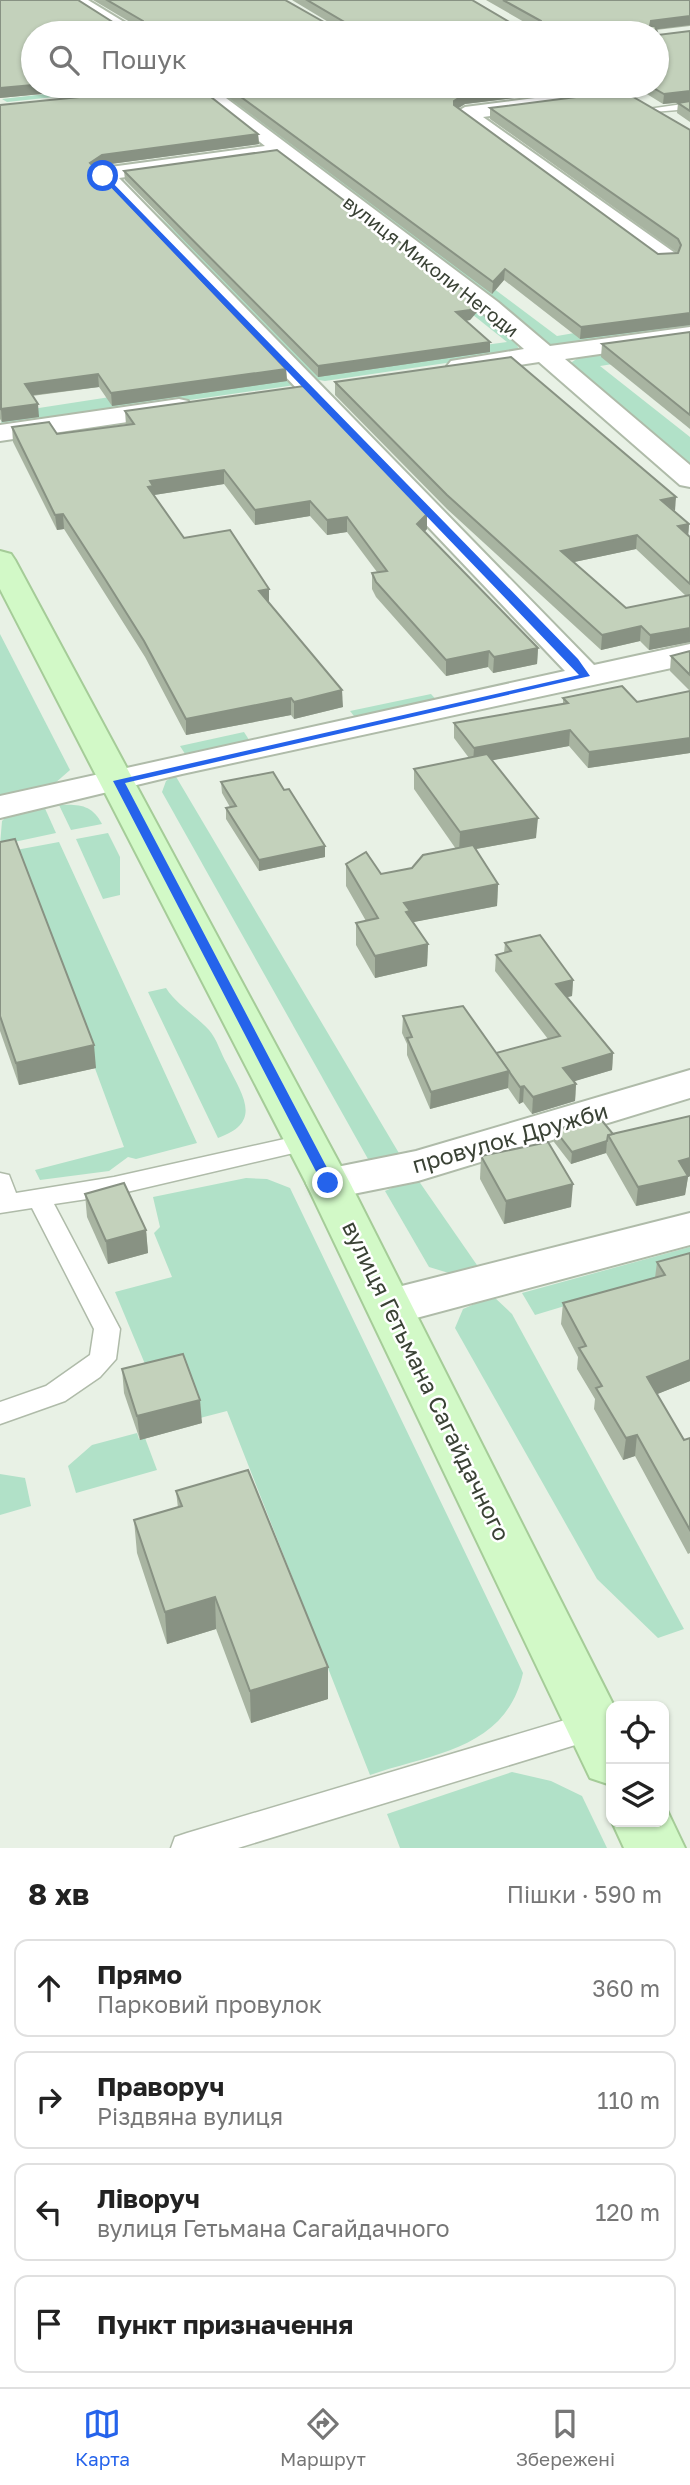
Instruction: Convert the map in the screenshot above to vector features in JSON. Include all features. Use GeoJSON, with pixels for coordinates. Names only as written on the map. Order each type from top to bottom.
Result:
{"type":"FeatureCollection","features":[{"type":"Feature","properties":{"kind":"main road","name":"вулиця Гетьмана Сагайдачного"},"geometry":{"type":"LineString","coordinates":[[0,560],[119,781],[328,1183],[603,1742]]}},
{"type":"Feature","properties":{"kind":"main road"},"geometry":{"type":"LineString","coordinates":[[644,1827],[654,1848]]}},
{"type":"Feature","properties":{"kind":"street"},"geometry":{"type":"LineString","coordinates":[[76,0],[112,21]]}},
{"type":"Feature","properties":{"kind":"street","name":"вулиця Миколи Негоди"},"geometry":{"type":"LineString","coordinates":[[210,98],[489,307],[542,355],[690,478]]}},
{"type":"Feature","properties":{"kind":"street"},"geometry":{"type":"LineString","coordinates":[[563,98],[464,113],[667,258]]}},
{"type":"Feature","properties":{"kind":"street"},"geometry":{"type":"LineString","coordinates":[[636,98],[681,127]]}},
{"type":"Feature","properties":{"kind":"street"},"geometry":{"type":"LineString","coordinates":[[281,150],[103,174],[575,661],[585,676]]}},
{"type":"Feature","properties":{"kind":"street"},"geometry":{"type":"LineString","coordinates":[[433,370],[690,334]]}},
{"type":"Feature","properties":{"kind":"street"},"geometry":{"type":"LineString","coordinates":[[283,392],[337,384]]}},
{"type":"Feature","properties":{"kind":"street"},"geometry":{"type":"LineString","coordinates":[[0,433],[202,404]]}},
{"type":"Feature","properties":{"kind":"street"},"geometry":{"type":"LineString","coordinates":[[0,807],[690,654]]}},
{"type":"Feature","properties":{"kind":"street","name":"провулок Дружби"},"geometry":{"type":"LineString","coordinates":[[328,1183],[418,1166],[690,1084]]}},
{"type":"Feature","properties":{"kind":"street"},"geometry":{"type":"LineString","coordinates":[[390,1307],[690,1229]]}},
{"type":"Feature","properties":{"kind":"lane"},"geometry":{"type":"LineString","coordinates":[[653,109],[690,106]]}},
{"type":"Feature","properties":{"kind":"lane"},"geometry":{"type":"LineString","coordinates":[[3,1196],[39,1198],[114,1186],[307,1142]]}},
{"type":"Feature","properties":{"kind":"lane"},"geometry":{"type":"LineString","coordinates":[[0,1413],[40,1403],[76,1382],[103,1359],[107,1329],[39,1198]]}},
{"type":"Feature","properties":{"kind":"lane"},"geometry":{"type":"LineString","coordinates":[[187,1848],[603,1742]]}},
{"type":"Feature","properties":{"kind":"green space"},"geometry":{"type":"Polygon","coordinates":[[[21,97],[44,98],[7,102],[2,99],[21,97]]]}},
{"type":"Feature","properties":{"kind":"green space"},"geometry":{"type":"Polygon","coordinates":[[[222,98],[239,98],[557,336],[690,313],[690,330],[560,348],[545,345],[222,98]]]}},
{"type":"Feature","properties":{"kind":"green space"},"geometry":{"type":"Polygon","coordinates":[[[114,174],[321,367],[507,342],[428,279],[442,281],[515,340],[520,352],[325,381],[313,379],[114,174]]]}},
{"type":"Feature","properties":{"kind":"green space"},"geometry":{"type":"Polygon","coordinates":[[[690,340],[690,352],[600,366],[690,437],[690,470],[569,364],[581,356],[690,340]]]}},
{"type":"Feature","properties":{"kind":"green space"},"geometry":{"type":"Polygon","coordinates":[[[256,351],[295,385],[2,427],[0,414],[136,393],[256,351]]]}},
{"type":"Feature","properties":{"kind":"green space"},"geometry":{"type":"Polygon","coordinates":[[[0,634],[70,770],[54,784],[0,797],[0,634]]]}},
{"type":"Feature","properties":{"kind":"green space"},"geometry":{"type":"Polygon","coordinates":[[[431,694],[439,703],[358,721],[350,711],[431,694]]]}},
{"type":"Feature","properties":{"kind":"green space"},"geometry":{"type":"Polygon","coordinates":[[[244,732],[251,743],[187,757],[180,746],[244,732]]]}},
{"type":"Feature","properties":{"kind":"green space"},"geometry":{"type":"Polygon","coordinates":[[[175,775],[403,1160],[377,1164],[368,1159],[162,792],[166,781],[175,775]]]}},
{"type":"Feature","properties":{"kind":"green space"},"geometry":{"type":"Polygon","coordinates":[[[43,804],[56,833],[0,845],[2,821],[10,813],[43,804]]]}},
{"type":"Feature","properties":{"kind":"green space"},"geometry":{"type":"Polygon","coordinates":[[[59,805],[90,809],[102,824],[71,830],[59,805]]]}},
{"type":"Feature","properties":{"kind":"green space"},"geometry":{"type":"Polygon","coordinates":[[[108,833],[120,857],[120,895],[103,899],[76,839],[108,833]]]}},
{"type":"Feature","properties":{"kind":"green space"},"geometry":{"type":"Polygon","coordinates":[[[59,842],[197,1143],[136,1159],[128,1157],[109,1171],[40,1180],[35,1170],[124,1147],[18,860],[0,853],[59,842]]]}},
{"type":"Feature","properties":{"kind":"green space"},"geometry":{"type":"Polygon","coordinates":[[[166,988],[175,1000],[212,1034],[243,1097],[245,1116],[241,1124],[218,1138],[148,992],[166,988]]]}},
{"type":"Feature","properties":{"kind":"green space"},"geometry":{"type":"Polygon","coordinates":[[[416,1177],[479,1268],[452,1274],[429,1267],[385,1191],[416,1177]]]}},
{"type":"Feature","properties":{"kind":"green space"},"geometry":{"type":"Polygon","coordinates":[[[246,1178],[267,1179],[290,1188],[523,1673],[514,1698],[501,1718],[484,1733],[442,1753],[370,1775],[227,1411],[200,1418],[145,1364],[115,1292],[172,1277],[154,1233],[160,1227],[153,1197],[246,1178]]]}},
{"type":"Feature","properties":{"kind":"green space"},"geometry":{"type":"Polygon","coordinates":[[[690,1247],[690,1268],[535,1315],[522,1293],[690,1247]]]}},
{"type":"Feature","properties":{"kind":"green space"},"geometry":{"type":"Polygon","coordinates":[[[493,1296],[512,1314],[684,1629],[658,1638],[597,1579],[455,1328],[463,1309],[493,1296]]]}},
{"type":"Feature","properties":{"kind":"green space"},"geometry":{"type":"Polygon","coordinates":[[[137,1433],[139,1439],[145,1438],[157,1470],[76,1493],[68,1466],[92,1445],[137,1433]]]}},
{"type":"Feature","properties":{"kind":"green space"},"geometry":{"type":"Polygon","coordinates":[[[0,1474],[25,1478],[31,1506],[0,1515],[0,1474]]]}},
{"type":"Feature","properties":{"kind":"green space"},"geometry":{"type":"Polygon","coordinates":[[[512,1772],[551,1781],[582,1796],[607,1848],[400,1848],[387,1814],[512,1772]]]}},
{"type":"Feature","properties":{"kind":"building"},"geometry":{"type":"Polygon","coordinates":[[[0,0],[78,0],[111,21],[21,21],[21,86],[0,88],[0,0]]]}},
{"type":"Feature","properties":{"kind":"building"},"geometry":{"type":"Polygon","coordinates":[[[107,0],[285,0],[322,21],[143,21],[107,0]]]}},
{"type":"Feature","properties":{"kind":"building"},"geometry":{"type":"Polygon","coordinates":[[[307,0],[472,0],[508,21],[343,21],[307,0]]]}},
{"type":"Feature","properties":{"kind":"building"},"geometry":{"type":"Polygon","coordinates":[[[503,0],[690,0],[690,16],[651,21],[541,21],[503,0]]]}},
{"type":"Feature","properties":{"kind":"building"},"geometry":{"type":"Polygon","coordinates":[[[690,31],[690,91],[669,93],[669,34],[690,31]]]}},
{"type":"Feature","properties":{"kind":"building"},"geometry":{"type":"Polygon","coordinates":[[[70,98],[212,98],[258,134],[102,155],[90,163],[286,369],[111,393],[98,374],[25,384],[38,404],[1,409],[0,105],[70,98]]]}},
{"type":"Feature","properties":{"kind":"building"},"geometry":{"type":"Polygon","coordinates":[[[242,98],[459,98],[454,101],[454,105],[658,254],[678,253],[681,245],[678,239],[490,108],[568,98],[635,98],[690,130],[690,313],[581,327],[505,269],[493,282],[242,98]]]}},
{"type":"Feature","properties":{"kind":"building"},"geometry":{"type":"Polygon","coordinates":[[[690,101],[690,111],[678,103],[690,101]]]}},
{"type":"Feature","properties":{"kind":"building"},"geometry":{"type":"Polygon","coordinates":[[[277,150],[478,301],[470,310],[456,312],[490,342],[318,366],[124,171],[277,150]]]}},
{"type":"Feature","properties":{"kind":"building"},"geometry":{"type":"Polygon","coordinates":[[[690,332],[690,415],[602,344],[690,332]]]}},
{"type":"Feature","properties":{"kind":"building"},"geometry":{"type":"Polygon","coordinates":[[[511,357],[676,497],[661,500],[689,524],[678,526],[690,537],[690,584],[637,535],[561,551],[626,608],[690,595],[690,628],[650,635],[641,626],[602,635],[447,495],[335,382],[511,357]]]}},
{"type":"Feature","properties":{"kind":"building"},"geometry":{"type":"Polygon","coordinates":[[[304,386],[427,514],[417,524],[538,648],[494,657],[489,651],[446,660],[376,582],[372,573],[387,571],[347,517],[327,520],[310,501],[255,510],[224,470],[150,481],[153,486],[148,487],[184,538],[230,530],[269,589],[259,591],[342,690],[294,702],[291,698],[186,719],[144,641],[105,579],[63,514],[55,515],[12,427],[49,422],[57,434],[134,424],[125,411],[304,386]]]}},
{"type":"Feature","properties":{"kind":"building"},"geometry":{"type":"Polygon","coordinates":[[[690,651],[690,675],[671,656],[690,651]]]}},
{"type":"Feature","properties":{"kind":"building"},"geometry":{"type":"Polygon","coordinates":[[[622,686],[637,702],[690,691],[690,738],[589,752],[570,730],[474,748],[454,723],[568,703],[563,698],[622,686]]]}},
{"type":"Feature","properties":{"kind":"building"},"geometry":{"type":"Polygon","coordinates":[[[487,754],[538,818],[460,832],[414,769],[487,754]]]}},
{"type":"Feature","properties":{"kind":"building"},"geometry":{"type":"Polygon","coordinates":[[[273,772],[284,790],[289,789],[325,846],[259,860],[226,808],[236,806],[221,782],[273,772]]]}},
{"type":"Feature","properties":{"kind":"building"},"geometry":{"type":"Polygon","coordinates":[[[15,839],[94,1045],[16,1063],[0,1016],[0,842],[15,839]]]}},
{"type":"Feature","properties":{"kind":"building"},"geometry":{"type":"Polygon","coordinates":[[[473,845],[498,884],[404,903],[410,911],[406,912],[428,944],[375,956],[356,923],[378,918],[346,864],[366,852],[381,874],[412,868],[423,855],[473,845]]]}},
{"type":"Feature","properties":{"kind":"building"},"geometry":{"type":"Polygon","coordinates":[[[540,935],[573,980],[556,984],[613,1053],[563,1068],[576,1084],[533,1097],[524,1086],[520,1087],[496,1053],[560,1036],[496,955],[511,951],[505,943],[540,935]]]}},
{"type":"Feature","properties":{"kind":"building"},"geometry":{"type":"Polygon","coordinates":[[[463,1006],[509,1071],[431,1092],[407,1038],[412,1037],[403,1016],[463,1006]]]}},
{"type":"Feature","properties":{"kind":"building"},"geometry":{"type":"Polygon","coordinates":[[[690,1116],[690,1158],[679,1161],[688,1176],[638,1187],[608,1135],[690,1116]]]}},
{"type":"Feature","properties":{"kind":"building"},"geometry":{"type":"Polygon","coordinates":[[[599,1117],[613,1134],[608,1135],[607,1141],[572,1152],[555,1130],[599,1117]]]}},
{"type":"Feature","properties":{"kind":"building"},"geometry":{"type":"Polygon","coordinates":[[[548,1142],[573,1184],[506,1201],[481,1156],[548,1142]]]}},
{"type":"Feature","properties":{"kind":"building"},"geometry":{"type":"Polygon","coordinates":[[[124,1183],[146,1230],[106,1241],[85,1194],[124,1183]]]}},
{"type":"Feature","properties":{"kind":"building"},"geometry":{"type":"Polygon","coordinates":[[[690,1253],[690,1360],[647,1377],[684,1440],[690,1438],[690,1530],[637,1435],[626,1438],[596,1388],[602,1386],[579,1348],[586,1346],[563,1303],[665,1275],[657,1262],[690,1253]]]}},
{"type":"Feature","properties":{"kind":"building"},"geometry":{"type":"Polygon","coordinates":[[[183,1354],[200,1400],[137,1416],[122,1369],[183,1354]]]}},
{"type":"Feature","properties":{"kind":"building"},"geometry":{"type":"Polygon","coordinates":[[[248,1470],[328,1667],[250,1691],[215,1597],[165,1612],[134,1520],[182,1506],[176,1491],[248,1470]]]}},
{"type":"Feature","properties":{"kind":"route"},"geometry":{"type":"LineString","coordinates":[[103,176],[575,661],[585,676],[182,764],[119,781],[328,1183]]}}]}
